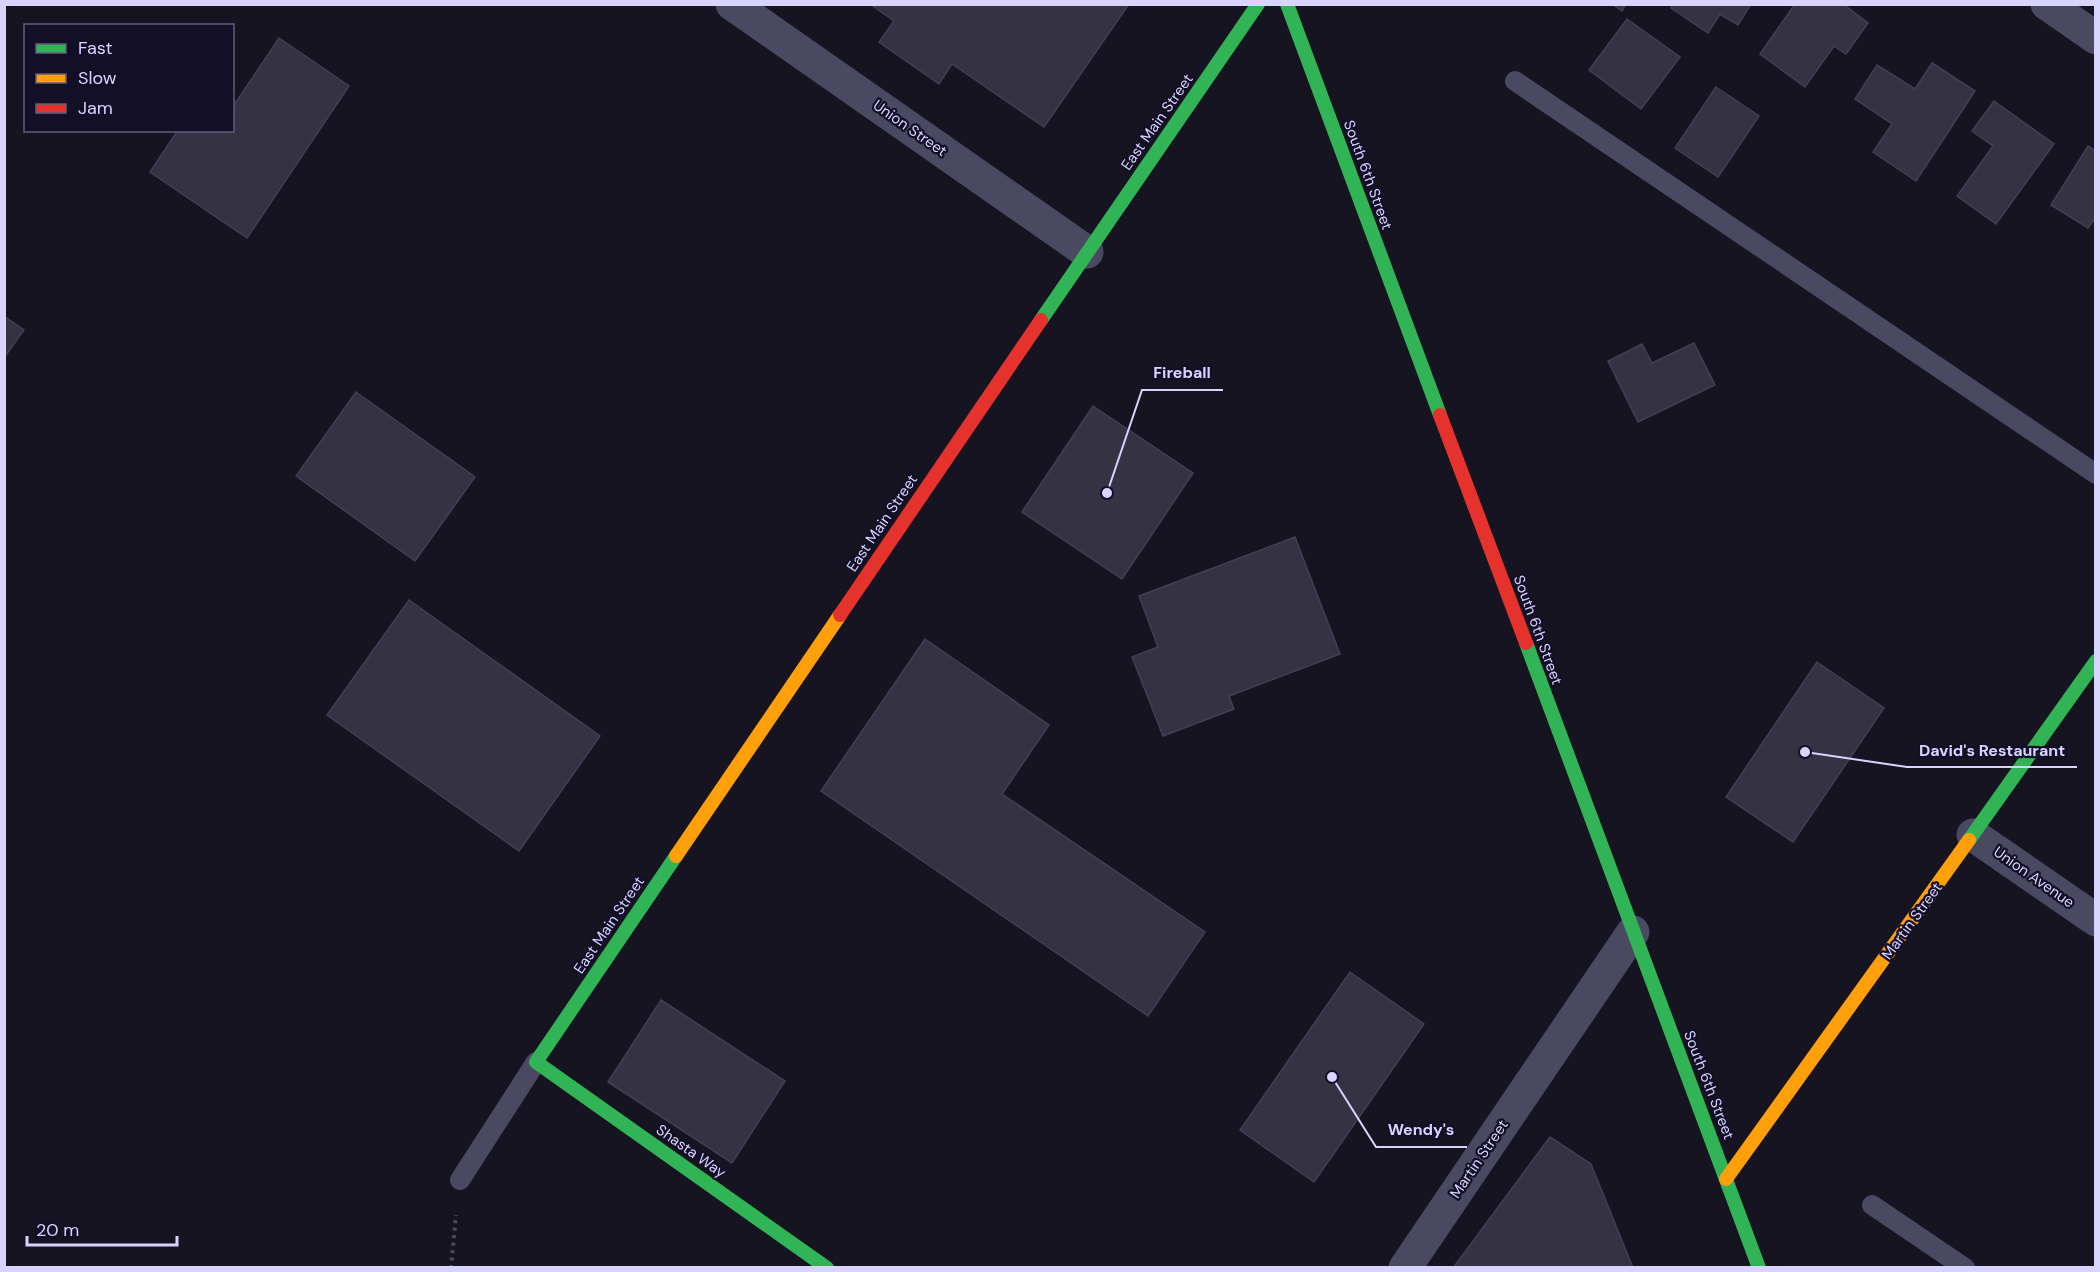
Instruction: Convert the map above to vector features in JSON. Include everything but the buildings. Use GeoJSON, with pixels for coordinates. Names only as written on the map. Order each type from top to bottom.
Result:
{"type":"FeatureCollection","features":[{"type":"Feature","properties":{"kind":"street","name":"Union Street"},"geometry":{"type":"LineString","coordinates":[[732,4],[1087,252]]}},
{"type":"Feature","properties":{"kind":"street","name":"East Main Street"},"geometry":{"type":"LineString","coordinates":[[536,1062],[1258,4]]}},
{"type":"Feature","properties":{"kind":"street","name":"South 6th Street"},"geometry":{"type":"LineString","coordinates":[[1287,4],[1759,1268]]}},
{"type":"Feature","properties":{"kind":"street"},"geometry":{"type":"LineString","coordinates":[[2047,4],[2096,38]]}},
{"type":"Feature","properties":{"kind":"street","name":"Martin Street"},"geometry":{"type":"LineString","coordinates":[[1726,1179],[2096,661]]}},
{"type":"Feature","properties":{"kind":"street","name":"Union Avenue"},"geometry":{"type":"LineString","coordinates":[[1973,835],[2096,920]]}},
{"type":"Feature","properties":{"kind":"street","name":"Martin Street"},"geometry":{"type":"LineString","coordinates":[[1405,1268],[1633,932]]}},
{"type":"Feature","properties":{"kind":"street","name":"Shasta Way"},"geometry":{"type":"LineString","coordinates":[[536,1062],[827,1268]]}},
{"type":"Feature","properties":{"kind":"lane"},"geometry":{"type":"LineString","coordinates":[[1515,81],[2096,474]]}},
{"type":"Feature","properties":{"kind":"lane"},"geometry":{"type":"LineString","coordinates":[[460,1180],[536,1062]]}},
{"type":"Feature","properties":{"kind":"lane"},"geometry":{"type":"LineString","coordinates":[[1872,1205],[1965,1268]]}},
{"type":"Feature","properties":{"kind":"path"},"geometry":{"type":"LineString","coordinates":[[451,1268],[460,1180]]}},
{"type":"Feature","properties":{"kind":"traffic: fast"},"geometry":{"type":"LineString","coordinates":[[1041,320],[1258,4]]}},
{"type":"Feature","properties":{"kind":"traffic: fast"},"geometry":{"type":"LineString","coordinates":[[1287,4],[1440,415]]}},
{"type":"Feature","properties":{"kind":"traffic: fast"},"geometry":{"type":"LineString","coordinates":[[1526,643],[1759,1268]]}},
{"type":"Feature","properties":{"kind":"traffic: fast"},"geometry":{"type":"LineString","coordinates":[[1969,840],[2096,661]]}},
{"type":"Feature","properties":{"kind":"traffic: fast"},"geometry":{"type":"LineString","coordinates":[[676,856],[536,1062],[827,1268]]}},
{"type":"Feature","properties":{"kind":"traffic: slow"},"geometry":{"type":"LineString","coordinates":[[676,856],[840,615]]}},
{"type":"Feature","properties":{"kind":"traffic: slow"},"geometry":{"type":"LineString","coordinates":[[1726,1179],[1969,840]]}},
{"type":"Feature","properties":{"kind":"traffic: jam"},"geometry":{"type":"LineString","coordinates":[[840,615],[1041,320]]}},
{"type":"Feature","properties":{"kind":"traffic: jam"},"geometry":{"type":"LineString","coordinates":[[1440,415],[1526,643]]}},
{"type":"Feature","properties":{"kind":"place","name":"Fireball"},"geometry":{"type":"Point","coordinates":[1107,493]}},
{"type":"Feature","properties":{"kind":"place","name":"David's Restaurant"},"geometry":{"type":"Point","coordinates":[1805,752]}},
{"type":"Feature","properties":{"kind":"place","name":"Wendy's"},"geometry":{"type":"Point","coordinates":[1332,1077]}}]}
